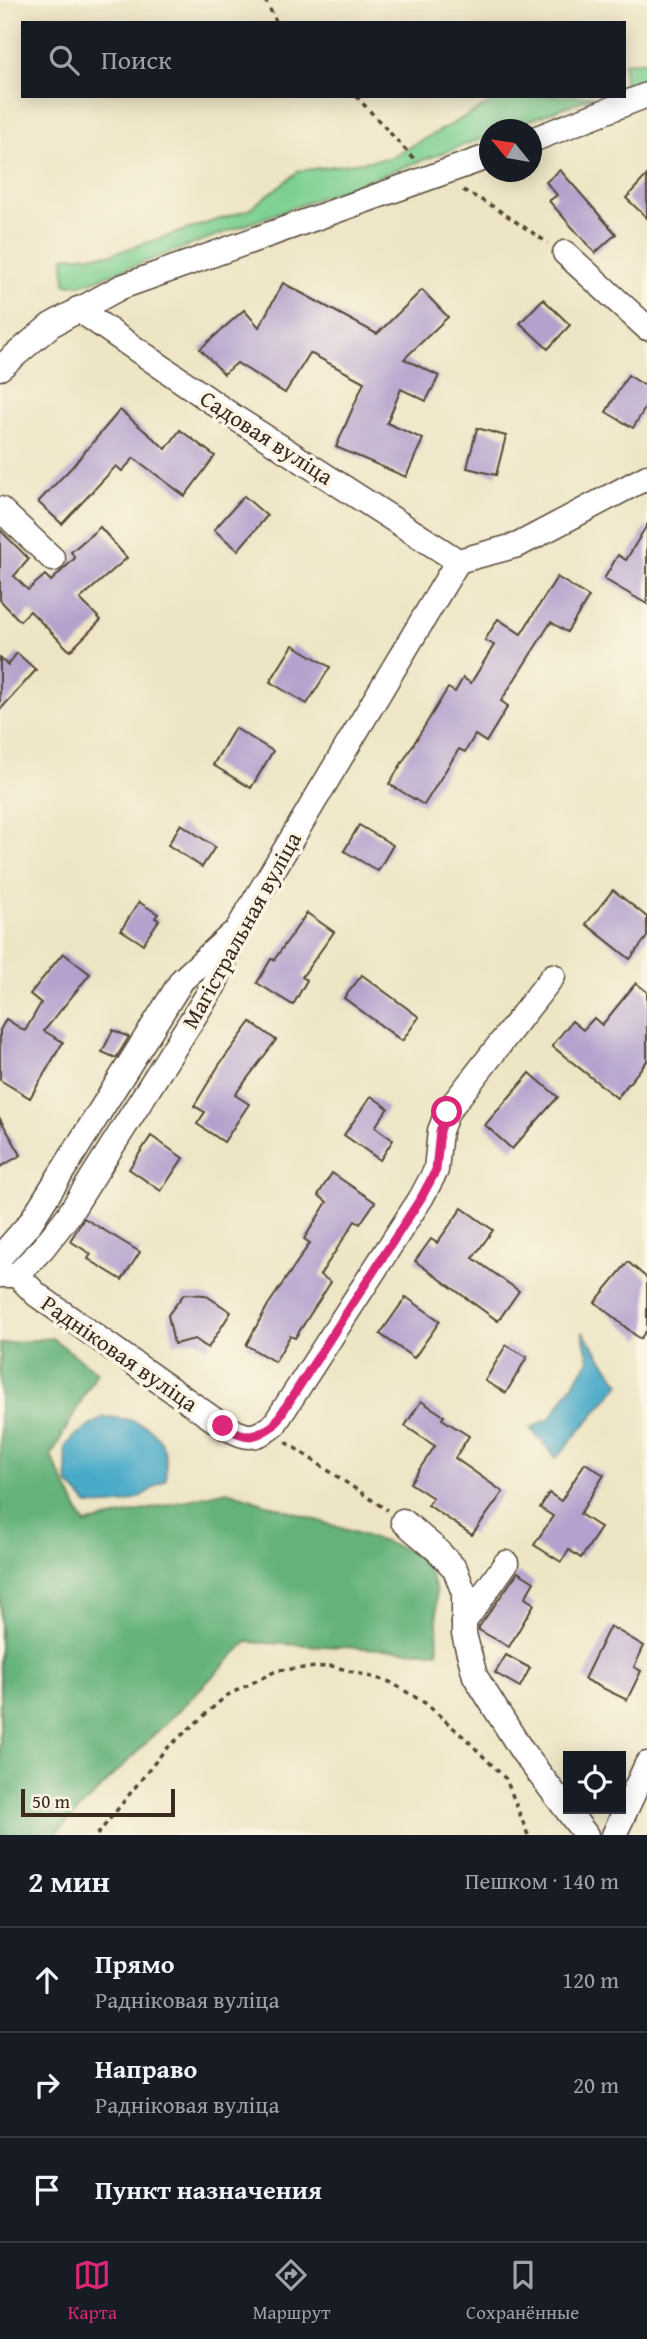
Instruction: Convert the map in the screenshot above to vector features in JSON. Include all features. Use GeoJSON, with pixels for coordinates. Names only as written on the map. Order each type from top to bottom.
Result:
{"type":"FeatureCollection","features":[{"type":"Feature","properties":{"kind":"street"},"geometry":{"type":"LineString","coordinates":[[542,136],[647,95]]}},
{"type":"Feature","properties":{"kind":"street"},"geometry":{"type":"LineString","coordinates":[[0,368],[51,325],[121,288],[479,160]]}},
{"type":"Feature","properties":{"kind":"street"},"geometry":{"type":"LineString","coordinates":[[565,253],[647,328]]}},
{"type":"Feature","properties":{"kind":"street","name":"Садовая вуліца"},"geometry":{"type":"LineString","coordinates":[[78,309],[234,416],[458,561]]}},
{"type":"Feature","properties":{"kind":"street"},"geometry":{"type":"LineString","coordinates":[[458,561],[517,545],[647,478]]}},
{"type":"Feature","properties":{"kind":"street"},"geometry":{"type":"LineString","coordinates":[[0,509],[53,559]]}},
{"type":"Feature","properties":{"kind":"street","name":"Магістральная вуліца"},"geometry":{"type":"LineString","coordinates":[[6,1269],[42,1249],[68,1216],[214,985],[239,927],[458,561]]}},
{"type":"Feature","properties":{"kind":"street"},"geometry":{"type":"LineString","coordinates":[[268,1429],[274,1425],[421,1198],[436,1170],[440,1131],[447,1112],[553,976]]}},
{"type":"Feature","properties":{"kind":"street","name":"Радніковая вуліца"},"geometry":{"type":"LineString","coordinates":[[6,1269],[37,1295],[223,1426],[245,1437],[258,1436],[268,1429]]}},
{"type":"Feature","properties":{"kind":"street"},"geometry":{"type":"LineString","coordinates":[[403,1521],[455,1569],[464,1593],[464,1634],[475,1676],[522,1751],[586,1835]]}},
{"type":"Feature","properties":{"kind":"street"},"geometry":{"type":"LineString","coordinates":[[464,1622],[506,1563]]}},
{"type":"Feature","properties":{"kind":"street"},"geometry":{"type":"LineString","coordinates":[[614,1835],[647,1764]]}},
{"type":"Feature","properties":{"kind":"path"},"geometry":{"type":"LineString","coordinates":[[265,0],[276,21]]}},
{"type":"Feature","properties":{"kind":"path"},"geometry":{"type":"LineString","coordinates":[[358,98],[414,160],[565,253]]}},
{"type":"Feature","properties":{"kind":"path"},"geometry":{"type":"LineString","coordinates":[[268,1429],[403,1521]]}},
{"type":"Feature","properties":{"kind":"path"},"geometry":{"type":"LineString","coordinates":[[97,1835],[164,1751],[226,1696],[278,1670],[331,1666],[390,1682],[425,1703],[506,1779],[528,1835]]}},
{"type":"Feature","properties":{"kind":"green space"},"geometry":{"type":"Polygon","coordinates":[[[647,61],[647,76],[626,84],[626,63],[647,61]]]}},
{"type":"Feature","properties":{"kind":"green space"},"geometry":{"type":"Polygon","coordinates":[[[499,98],[589,98],[533,119],[479,119],[479,140],[81,285],[65,284],[64,257],[112,254],[248,210],[299,171],[390,158],[499,98]]]}},
{"type":"Feature","properties":{"kind":"green space"},"geometry":{"type":"Polygon","coordinates":[[[52,1338],[97,1372],[51,1456],[85,1524],[227,1491],[424,1555],[436,1592],[438,1652],[247,1642],[54,1835],[0,1835],[0,1344],[52,1338]]]}},
{"type":"Feature","properties":{"kind":"water"},"geometry":{"type":"Polygon","coordinates":[[[582,1331],[620,1384],[556,1458],[531,1429],[552,1416],[589,1360],[582,1331]]]}},
{"type":"Feature","properties":{"kind":"water"},"geometry":{"type":"Polygon","coordinates":[[[104,1417],[132,1420],[154,1433],[165,1453],[166,1479],[146,1493],[122,1504],[88,1505],[68,1483],[65,1447],[76,1435],[104,1417]]]}},
{"type":"Feature","properties":{"kind":"building"},"geometry":{"type":"Polygon","coordinates":[[[560,170],[616,234],[595,253],[549,201],[557,195],[546,182],[560,170]]]}},
{"type":"Feature","properties":{"kind":"building"},"geometry":{"type":"Polygon","coordinates":[[[647,175],[647,218],[626,198],[647,175]]]}},
{"type":"Feature","properties":{"kind":"building"},"geometry":{"type":"Polygon","coordinates":[[[283,283],[377,334],[422,290],[448,317],[404,359],[439,376],[426,401],[401,389],[387,423],[423,439],[406,477],[336,447],[364,382],[310,353],[285,393],[237,363],[224,374],[200,349],[244,310],[259,327],[283,283]]]}},
{"type":"Feature","properties":{"kind":"building"},"geometry":{"type":"Polygon","coordinates":[[[543,299],[570,325],[548,349],[520,323],[543,299]]]}},
{"type":"Feature","properties":{"kind":"building"},"geometry":{"type":"Polygon","coordinates":[[[628,375],[647,387],[647,405],[633,428],[606,412],[628,375]]]}},
{"type":"Feature","properties":{"kind":"building"},"geometry":{"type":"Polygon","coordinates":[[[120,410],[166,449],[180,430],[215,456],[185,496],[134,458],[122,471],[116,466],[62,524],[38,502],[120,410]]]}},
{"type":"Feature","properties":{"kind":"building"},"geometry":{"type":"Polygon","coordinates":[[[477,428],[506,436],[496,475],[467,468],[477,428]]]}},
{"type":"Feature","properties":{"kind":"building"},"geometry":{"type":"Polygon","coordinates":[[[244,496],[267,516],[238,550],[214,530],[244,496]]]}},
{"type":"Feature","properties":{"kind":"building"},"geometry":{"type":"Polygon","coordinates":[[[647,525],[647,604],[604,579],[618,555],[626,560],[647,525]]]}},
{"type":"Feature","properties":{"kind":"building"},"geometry":{"type":"Polygon","coordinates":[[[100,527],[127,558],[80,599],[101,620],[70,651],[30,611],[20,621],[0,600],[0,530],[29,559],[14,576],[28,590],[45,575],[51,581],[75,558],[71,552],[100,527]]]}},
{"type":"Feature","properties":{"kind":"building"},"geometry":{"type":"Polygon","coordinates":[[[557,577],[589,597],[567,632],[551,622],[501,701],[508,706],[486,742],[475,735],[465,752],[459,749],[424,805],[389,784],[448,688],[455,692],[463,678],[471,683],[494,645],[485,640],[498,619],[521,634],[557,577]]]}},
{"type":"Feature","properties":{"kind":"building"},"geometry":{"type":"Polygon","coordinates":[[[293,645],[330,667],[307,704],[270,682],[293,645]]]}},
{"type":"Feature","properties":{"kind":"building"},"geometry":{"type":"Polygon","coordinates":[[[17,653],[36,670],[0,710],[0,658],[8,665],[17,653]]]}},
{"type":"Feature","properties":{"kind":"building"},"geometry":{"type":"Polygon","coordinates":[[[235,728],[273,751],[251,788],[213,765],[235,728]]]}},
{"type":"Feature","properties":{"kind":"building"},"geometry":{"type":"Polygon","coordinates":[[[181,824],[215,847],[202,867],[168,845],[181,824]]]}},
{"type":"Feature","properties":{"kind":"building"},"geometry":{"type":"Polygon","coordinates":[[[359,825],[393,845],[378,871],[344,851],[359,825]]]}},
{"type":"Feature","properties":{"kind":"building"},"geometry":{"type":"Polygon","coordinates":[[[613,890],[647,917],[647,937],[630,959],[586,924],[613,890]]]}},
{"type":"Feature","properties":{"kind":"building"},"geometry":{"type":"Polygon","coordinates":[[[139,902],[158,914],[155,918],[159,920],[143,944],[121,930],[139,902]]]}},
{"type":"Feature","properties":{"kind":"building"},"geometry":{"type":"Polygon","coordinates":[[[307,913],[334,932],[302,977],[307,980],[293,1005],[257,983],[271,959],[274,960],[307,913]]]}},
{"type":"Feature","properties":{"kind":"building"},"geometry":{"type":"Polygon","coordinates":[[[63,953],[90,974],[44,1031],[63,1042],[30,1098],[0,1080],[0,1030],[6,1019],[25,1031],[41,1003],[30,994],[63,953]]]}},
{"type":"Feature","properties":{"kind":"building"},"geometry":{"type":"Polygon","coordinates":[[[362,975],[419,1017],[402,1041],[344,998],[362,975]]]}},
{"type":"Feature","properties":{"kind":"building"},"geometry":{"type":"Polygon","coordinates":[[[636,983],[647,992],[647,1061],[617,1098],[552,1046],[572,1021],[583,1030],[594,1018],[602,1025],[636,983]]]}},
{"type":"Feature","properties":{"kind":"building"},"geometry":{"type":"Polygon","coordinates":[[[251,1022],[276,1040],[235,1095],[249,1104],[224,1142],[197,1124],[205,1112],[194,1106],[219,1065],[251,1022]]]}},
{"type":"Feature","properties":{"kind":"building"},"geometry":{"type":"Polygon","coordinates":[[[113,1030],[129,1037],[116,1058],[102,1052],[113,1030]]]}},
{"type":"Feature","properties":{"kind":"building"},"geometry":{"type":"Polygon","coordinates":[[[530,1073],[558,1097],[512,1149],[485,1125],[530,1073]]]}},
{"type":"Feature","properties":{"kind":"building"},"geometry":{"type":"Polygon","coordinates":[[[371,1096],[388,1108],[375,1127],[393,1140],[380,1160],[344,1135],[371,1096]]]}},
{"type":"Feature","properties":{"kind":"building"},"geometry":{"type":"Polygon","coordinates":[[[0,1119],[21,1155],[0,1167],[0,1119]]]}},
{"type":"Feature","properties":{"kind":"building"},"geometry":{"type":"Polygon","coordinates":[[[151,1136],[183,1158],[161,1191],[129,1169],[151,1136]]]}},
{"type":"Feature","properties":{"kind":"building"},"geometry":{"type":"Polygon","coordinates":[[[332,1173],[375,1202],[360,1224],[355,1221],[320,1275],[331,1282],[295,1338],[290,1336],[275,1362],[246,1345],[268,1305],[310,1243],[304,1239],[327,1202],[318,1195],[332,1173]]]}},
{"type":"Feature","properties":{"kind":"building"},"geometry":{"type":"Polygon","coordinates":[[[462,1208],[493,1230],[473,1258],[519,1291],[498,1321],[415,1261],[431,1239],[437,1243],[462,1208]]]}},
{"type":"Feature","properties":{"kind":"building"},"geometry":{"type":"Polygon","coordinates":[[[84,1218],[140,1252],[122,1280],[88,1259],[91,1254],[70,1241],[84,1218]]]}},
{"type":"Feature","properties":{"kind":"building"},"geometry":{"type":"Polygon","coordinates":[[[628,1262],[647,1278],[647,1330],[640,1339],[595,1302],[628,1262]]]}},
{"type":"Feature","properties":{"kind":"building"},"geometry":{"type":"Polygon","coordinates":[[[184,1294],[205,1295],[231,1312],[208,1348],[195,1339],[174,1344],[168,1315],[184,1294]]]}},
{"type":"Feature","properties":{"kind":"building"},"geometry":{"type":"Polygon","coordinates":[[[406,1297],[440,1321],[414,1358],[380,1334],[406,1297]]]}},
{"type":"Feature","properties":{"kind":"building"},"geometry":{"type":"Polygon","coordinates":[[[506,1345],[527,1357],[506,1393],[485,1381],[506,1345]]]}},
{"type":"Feature","properties":{"kind":"building"},"geometry":{"type":"Polygon","coordinates":[[[421,1401],[444,1416],[442,1419],[469,1436],[455,1458],[503,1492],[472,1535],[428,1505],[433,1498],[410,1483],[435,1446],[405,1426],[421,1401]]]}},
{"type":"Feature","properties":{"kind":"building"},"geometry":{"type":"Polygon","coordinates":[[[585,1463],[604,1475],[580,1514],[601,1528],[581,1558],[569,1550],[561,1562],[534,1545],[553,1516],[540,1508],[549,1493],[561,1501],[585,1463]]]}},
{"type":"Feature","properties":{"kind":"building"},"geometry":{"type":"Polygon","coordinates":[[[518,1572],[534,1582],[525,1598],[534,1604],[509,1647],[479,1630],[479,1627],[518,1572]]]}},
{"type":"Feature","properties":{"kind":"building"},"geometry":{"type":"Polygon","coordinates":[[[610,1626],[644,1646],[634,1667],[641,1671],[627,1700],[584,1679],[610,1626]]]}},
{"type":"Feature","properties":{"kind":"building"},"geometry":{"type":"Polygon","coordinates":[[[506,1655],[530,1668],[520,1687],[495,1673],[506,1655]]]}},
{"type":"Feature","properties":{"kind":"route"},"geometry":{"type":"LineString","coordinates":[[223,1426],[245,1437],[258,1436],[274,1425],[421,1198],[436,1170],[440,1131],[447,1112]]}}]}
